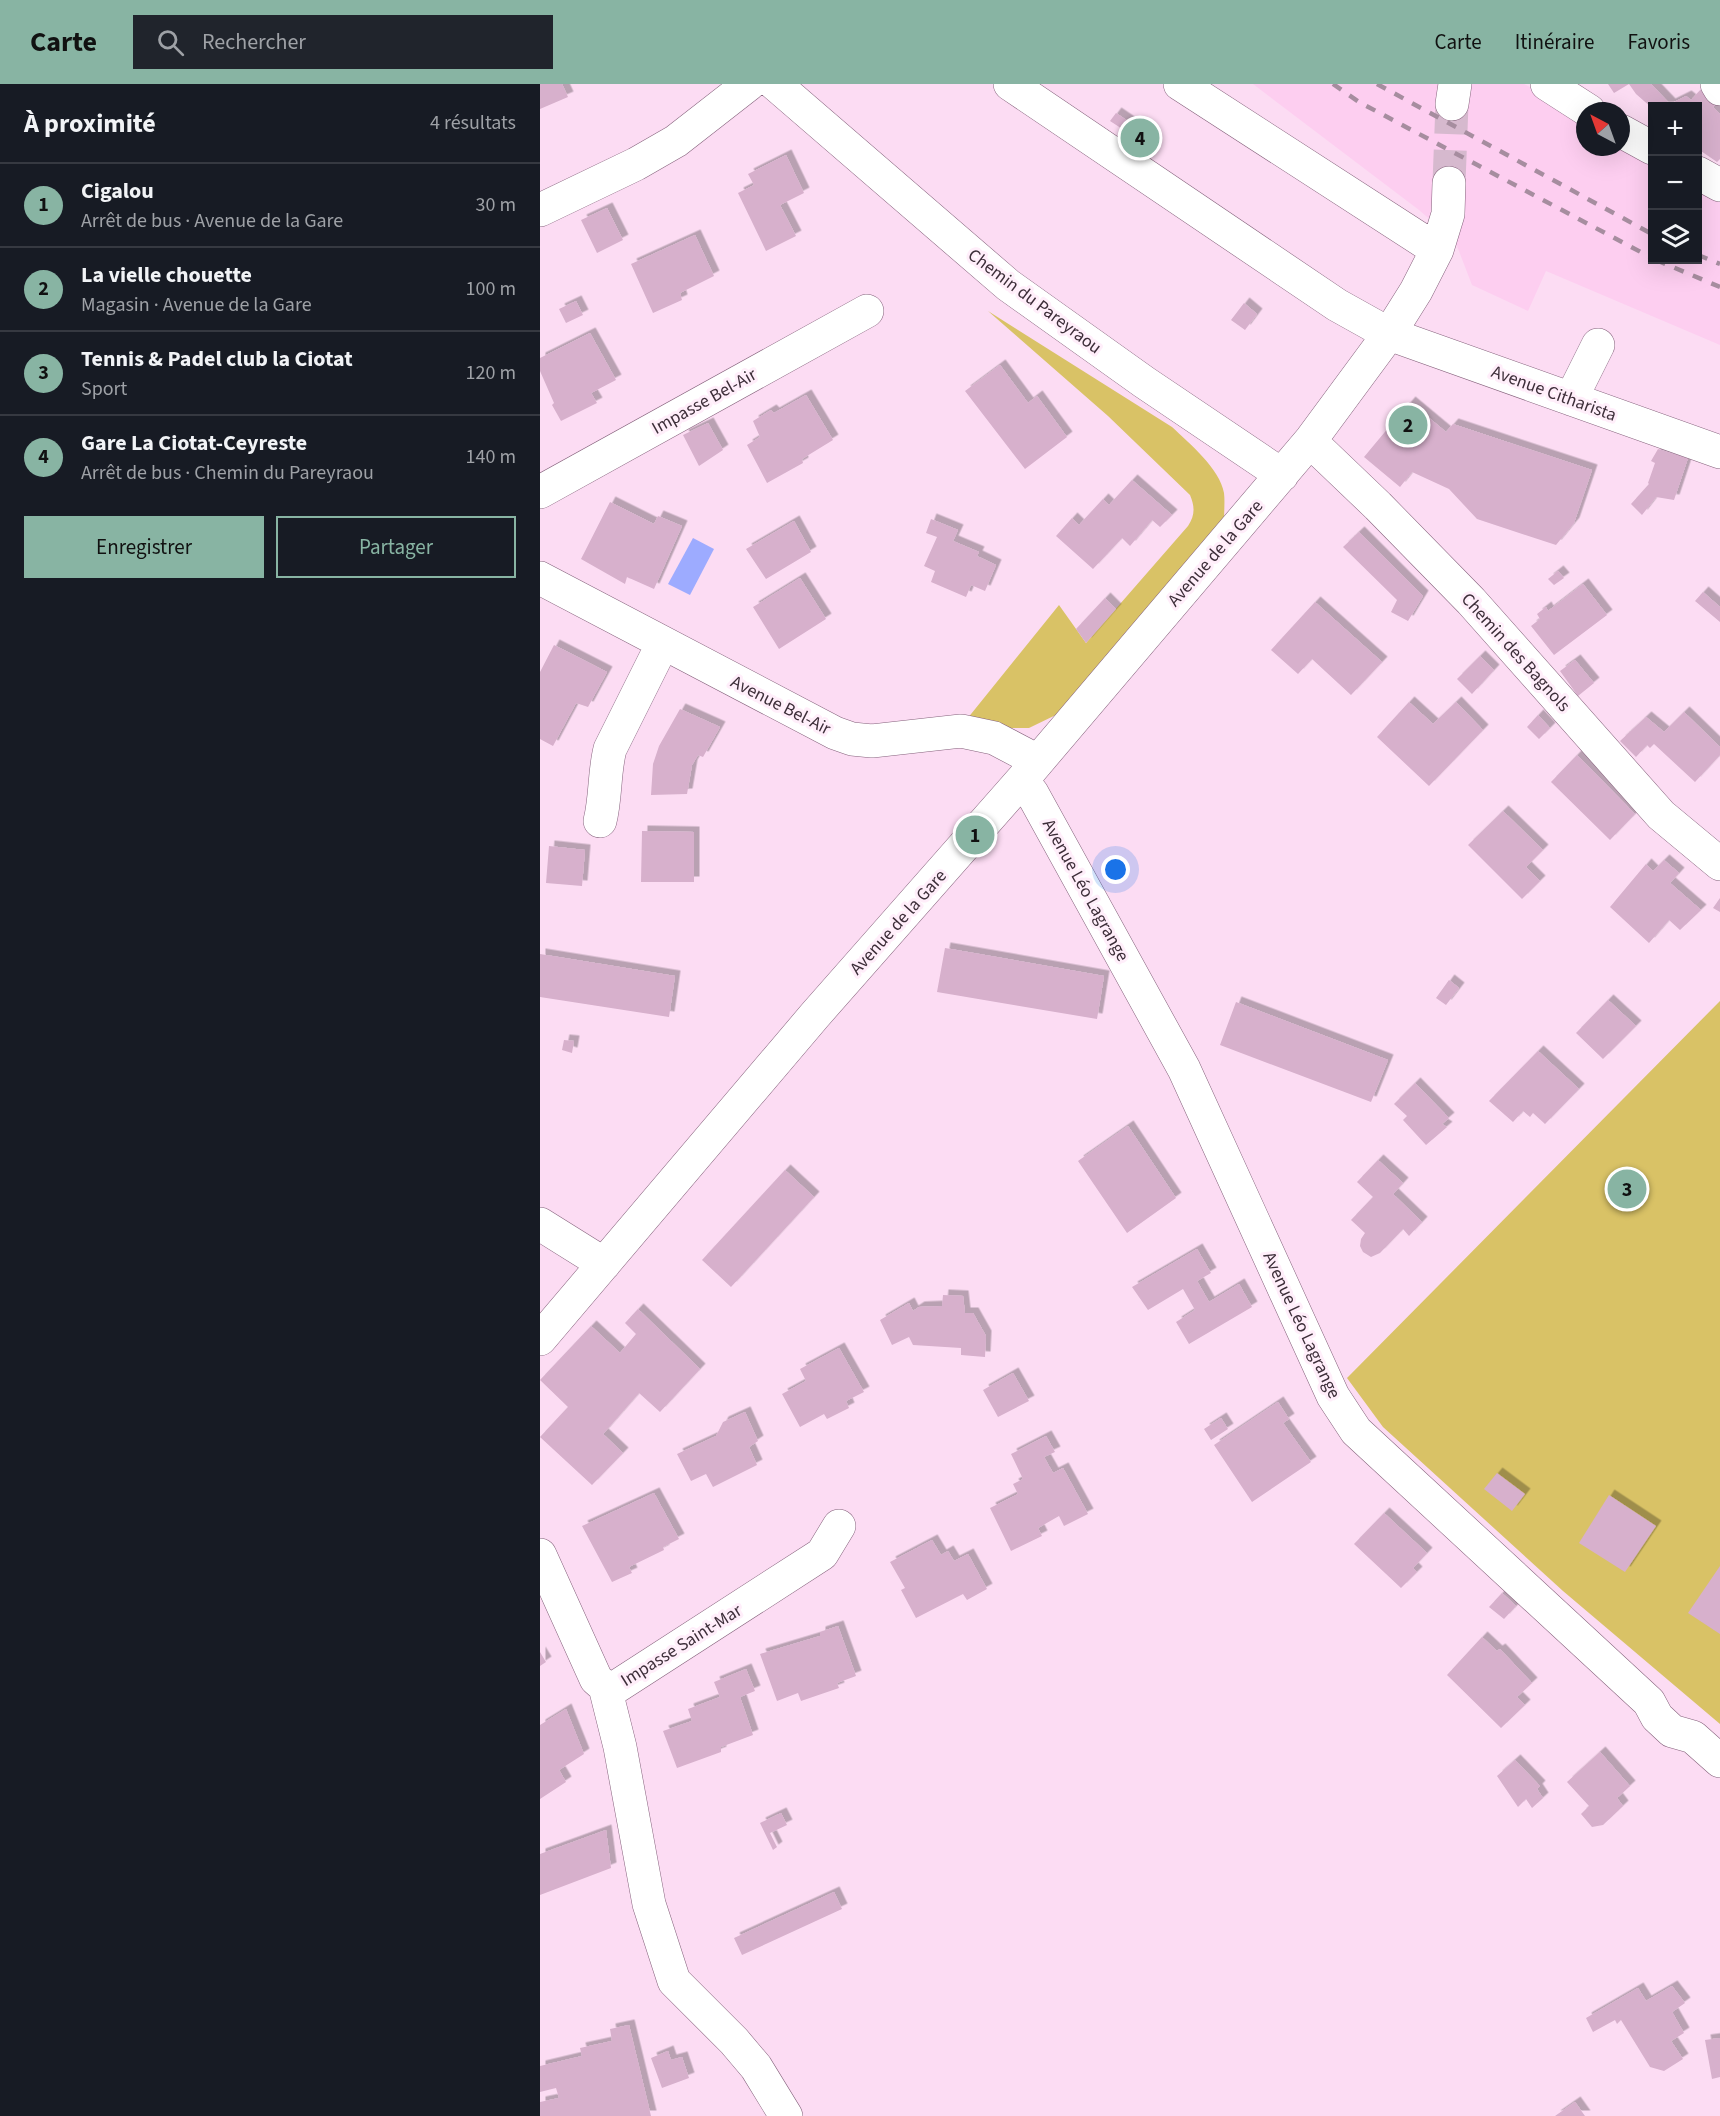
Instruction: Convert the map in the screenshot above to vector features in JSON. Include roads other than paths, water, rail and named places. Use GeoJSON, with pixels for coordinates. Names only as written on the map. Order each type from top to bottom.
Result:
{"type":"FeatureCollection","features":[{"type":"Feature","properties":{"kind":"street"},"geometry":{"type":"LineString","coordinates":[[540,210],[636,164],[676,141],[749,84]]}},
{"type":"Feature","properties":{"kind":"street","name":"Chemin du Pareyraou"},"geometry":{"type":"LineString","coordinates":[[775,84],[1008,285],[1144,382],[1282,475]]}},
{"type":"Feature","properties":{"kind":"street","name":"Avenue Citharista"},"geometry":{"type":"LineString","coordinates":[[1010,84],[1337,305],[1389,334],[1720,452]]}},
{"type":"Feature","properties":{"kind":"street"},"geometry":{"type":"LineString","coordinates":[[1180,84],[1437,250]]}},
{"type":"Feature","properties":{"kind":"street"},"geometry":{"type":"LineString","coordinates":[[1547,84],[1576,102]]}},
{"type":"Feature","properties":{"kind":"street"},"geometry":{"type":"LineString","coordinates":[[1717,84],[1720,89]]}},
{"type":"Feature","properties":{"kind":"street"},"geometry":{"type":"LineString","coordinates":[[1630,136],[1648,145]]}},
{"type":"Feature","properties":{"kind":"street"},"geometry":{"type":"LineString","coordinates":[[1702,175],[1720,185]]}},
{"type":"Feature","properties":{"kind":"street","name":"Avenue de la Gare"},"geometry":{"type":"LineString","coordinates":[[540,1339],[815,1015],[1030,771],[1310,441],[1389,334],[1416,291],[1437,250],[1448,214],[1449,183]]}},
{"type":"Feature","properties":{"kind":"street","name":"Impasse Bel-Air"},"geometry":{"type":"LineString","coordinates":[[540,492],[867,311]]}},
{"type":"Feature","properties":{"kind":"street"},"geometry":{"type":"LineString","coordinates":[[1571,399],[1598,345]]}},
{"type":"Feature","properties":{"kind":"street","name":"Chemin des Bagnols"},"geometry":{"type":"LineString","coordinates":[[1310,441],[1378,506],[1471,602],[1661,815],[1720,864]]}},
{"type":"Feature","properties":{"kind":"street","name":"Avenue Bel-Air"},"geometry":{"type":"LineString","coordinates":[[540,578],[835,733],[852,739],[872,741],[961,731],[994,738],[1030,771]]}},
{"type":"Feature","properties":{"kind":"street"},"geometry":{"type":"LineString","coordinates":[[600,821],[605,801],[607,760],[610,748],[663,643]]}},
{"type":"Feature","properties":{"kind":"street","name":"Avenue Léo Lagrange"},"geometry":{"type":"LineString","coordinates":[[1030,771],[1032,793],[1184,1069],[1333,1396],[1356,1431],[1649,1702],[1658,1717],[1672,1731],[1693,1737],[1720,1761]]}},
{"type":"Feature","properties":{"kind":"street"},"geometry":{"type":"LineString","coordinates":[[540,1224],[604,1264]]}},
{"type":"Feature","properties":{"kind":"street","name":"Impasse Saint-Mar"},"geometry":{"type":"LineString","coordinates":[[544,1573],[596,1679],[605,1687],[616,1687],[822,1554],[839,1526]]}},
{"type":"Feature","properties":{"kind":"street"},"geometry":{"type":"LineString","coordinates":[[605,1687],[620,1747],[649,1904],[674,1981],[734,2041],[756,2067],[786,2116]]}},
{"type":"Feature","properties":{"kind":"water"},"geometry":{"type":"Polygon","coordinates":[[[693,538],[714,549],[690,595],[668,584],[693,538]]]}},
{"type":"Feature","properties":{"kind":"tunnel"},"geometry":{"type":"LineString","coordinates":[[1449,183],[1452,104]]}},
{"type":"Feature","properties":{"kind":"railway"},"geometry":{"type":"LineString","coordinates":[[1333,84],[1359,102],[1648,256]]}},
{"type":"Feature","properties":{"kind":"railway"},"geometry":{"type":"LineString","coordinates":[[1377,84],[1648,232]]}},
{"type":"Feature","properties":{"kind":"railway"},"geometry":{"type":"LineString","coordinates":[[1702,257],[1720,264]]}},
{"type":"Feature","properties":{"kind":"railway"},"geometry":{"type":"LineString","coordinates":[[1665,264],[1720,287]]}},
{"type":"Feature","properties":{"kind":"place","name":"Gare La Ciotat-Ceyreste"},"geometry":{"type":"Point","coordinates":[1140,138]}},
{"type":"Feature","properties":{"kind":"place","name":"La vielle chouette"},"geometry":{"type":"Point","coordinates":[1408,425]}},
{"type":"Feature","properties":{"kind":"place","name":"Cigalou"},"geometry":{"type":"Point","coordinates":[975,835]}},
{"type":"Feature","properties":{"kind":"place","name":"Tennis & Padel club la Ciotat"},"geometry":{"type":"Point","coordinates":[1627,1189]}}]}
